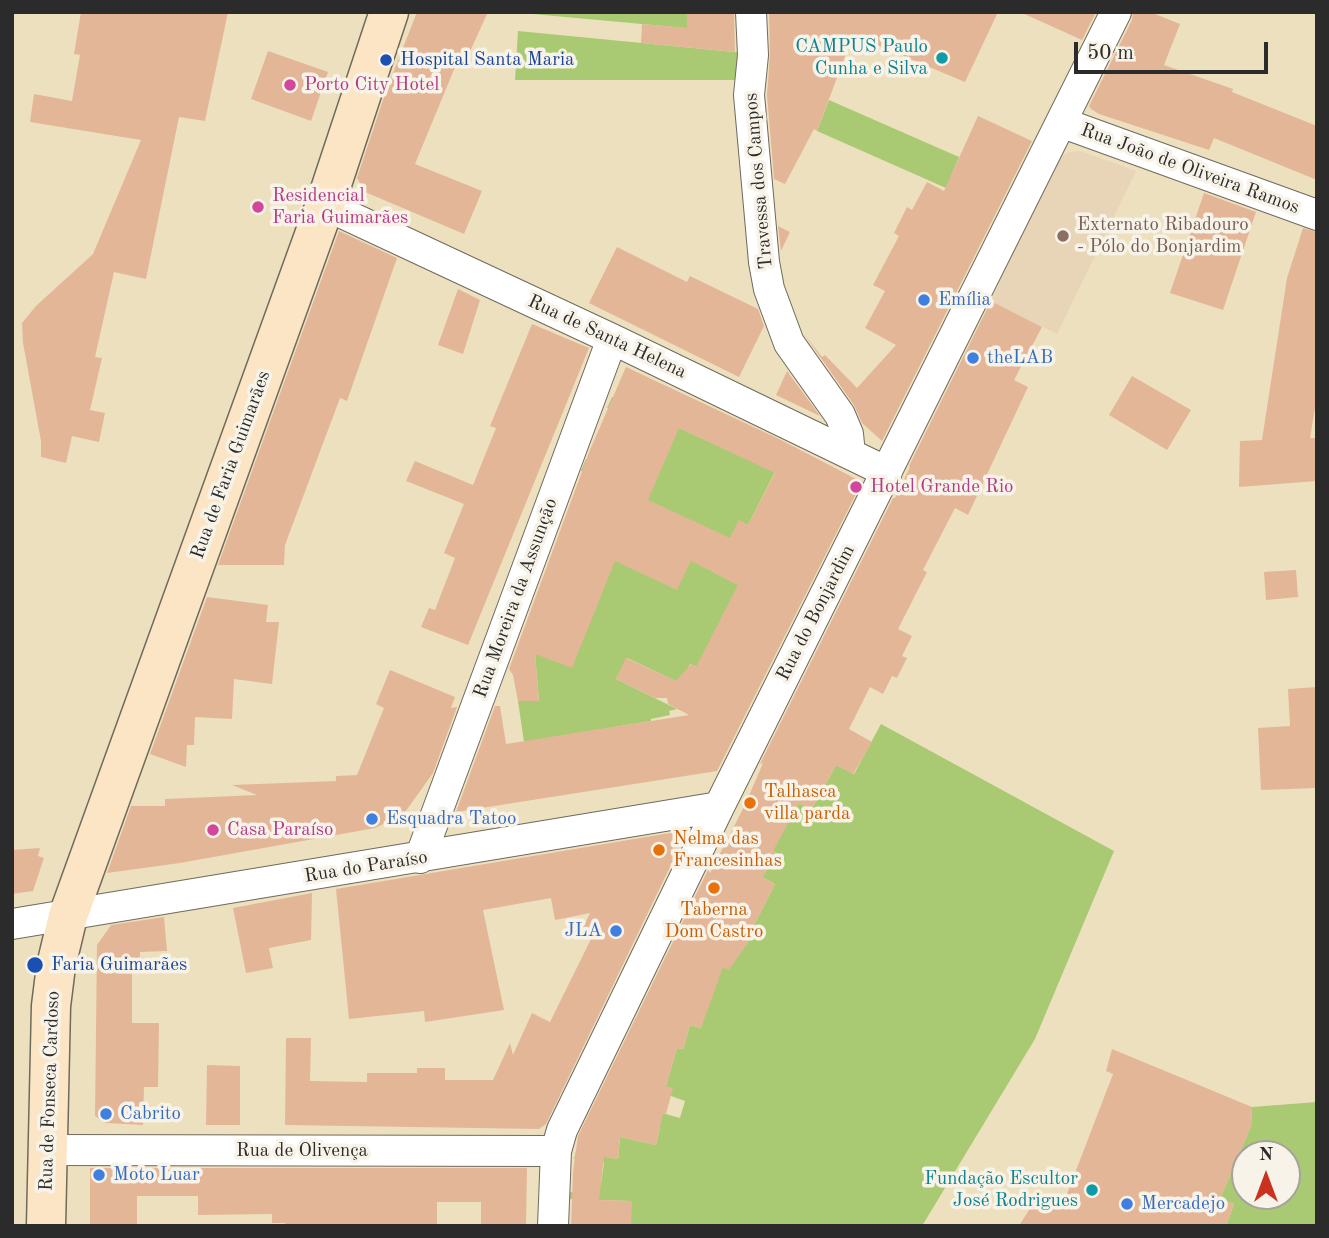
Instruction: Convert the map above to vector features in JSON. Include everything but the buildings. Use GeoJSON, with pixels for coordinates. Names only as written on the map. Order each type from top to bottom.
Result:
{"type":"FeatureCollection","features":[{"type":"Feature","properties":{"kind":"main road","name":"Rua de Faria Guimarães"},"geometry":{"type":"LineString","coordinates":[[68,916],[325,205],[389,12]]}},
{"type":"Feature","properties":{"kind":"main road","name":"Rua de Fonseca Cardoso"},"geometry":{"type":"LineString","coordinates":[[46,1226],[51,1006],[68,916]]}},
{"type":"Feature","properties":{"kind":"street","name":"Travessa dos Campos"},"geometry":{"type":"LineString","coordinates":[[751,12],[753,55],[749,95],[764,262],[769,289],[789,343],[840,415],[848,434],[850,454]]}},
{"type":"Feature","properties":{"kind":"street","name":"Rua do Bonjardim"},"geometry":{"type":"LineString","coordinates":[[553,1226],[556,1152],[562,1130],[719,807],[1116,12]]}},
{"type":"Feature","properties":{"kind":"street","name":"Rua João de Oliveira Ramos"},"geometry":{"type":"LineString","coordinates":[[1063,122],[1317,215]]}},
{"type":"Feature","properties":{"kind":"street","name":"Rua de Santa Helena"},"geometry":{"type":"LineString","coordinates":[[325,205],[612,339],[887,472]]}},
{"type":"Feature","properties":{"kind":"street","name":"Rua Moreira da Assunção"},"geometry":{"type":"LineString","coordinates":[[420,858],[612,339]]}},
{"type":"Feature","properties":{"kind":"street","name":"Rua do Paraíso"},"geometry":{"type":"LineString","coordinates":[[12,924],[719,807]]}},
{"type":"Feature","properties":{"kind":"street","name":"Rua de Olivença"},"geometry":{"type":"LineString","coordinates":[[47,1150],[556,1152]]}},
{"type":"Feature","properties":{"kind":"shaded area","name":"Externato Ribadouro - Pólo do Bonjardim"},"geometry":{"type":"Polygon","coordinates":[[[1080,151],[1136,171],[1057,334],[991,301],[1059,158],[1069,152],[1080,151]]]}},
{"type":"Feature","properties":{"kind":"green space"},"geometry":{"type":"Polygon","coordinates":[[[522,13],[699,13],[696,29],[522,13]]]}},
{"type":"Feature","properties":{"kind":"green space"},"geometry":{"type":"Polygon","coordinates":[[[518,31],[745,53],[745,80],[515,80],[518,31]]]}},
{"type":"Feature","properties":{"kind":"green space"},"geometry":{"type":"Polygon","coordinates":[[[829,100],[959,157],[946,188],[817,131],[829,100]]]}},
{"type":"Feature","properties":{"kind":"green space"},"geometry":{"type":"Polygon","coordinates":[[[612,397],[775,472],[748,525],[739,521],[713,572],[776,604],[697,667],[690,664],[680,683],[627,658],[616,679],[677,709],[669,711],[670,715],[651,721],[524,742],[518,701],[539,701],[535,654],[615,561],[707,528],[581,471],[586,459],[653,487],[653,427],[607,408],[612,397]]]}},
{"type":"Feature","properties":{"kind":"green space"},"geometry":{"type":"Polygon","coordinates":[[[881,724],[1114,851],[1035,1039],[922,1226],[631,1226],[631,1201],[567,1199],[570,1192],[595,1195],[601,1183],[604,1163],[574,1159],[576,1152],[618,1159],[620,1137],[656,1145],[660,1127],[655,1111],[680,1118],[685,1101],[671,1096],[666,1086],[677,1048],[683,1049],[690,1025],[701,1028],[716,965],[729,969],[752,936],[749,935],[775,884],[762,877],[778,854],[770,849],[799,803],[811,810],[836,765],[854,774],[881,724]]]}},
{"type":"Feature","properties":{"kind":"green space"},"geometry":{"type":"Polygon","coordinates":[[[1317,1102],[1317,1226],[1226,1226],[1232,1210],[1301,1210],[1301,1140],[1245,1140],[1251,1126],[1252,1107],[1317,1102]]]}},
{"type":"Feature","properties":{"kind":"green space"},"geometry":{"type":"Polygon","coordinates":[[[1231,1173],[1231,1203],[1220,1199],[1231,1173]]]}},
{"type":"Feature","properties":{"kind":"place","name":"CAMPUS Paulo Cunha e Silva"},"geometry":{"type":"Point","coordinates":[942,58]}},
{"type":"Feature","properties":{"kind":"place","name":"Hospital Santa Maria"},"geometry":{"type":"Point","coordinates":[386,60]}},
{"type":"Feature","properties":{"kind":"place","name":"Porto City Hotel"},"geometry":{"type":"Point","coordinates":[290,85]}},
{"type":"Feature","properties":{"kind":"place","name":"Residencial Faria Guimarães"},"geometry":{"type":"Point","coordinates":[258,207]}},
{"type":"Feature","properties":{"kind":"place","name":"Externato Ribadouro - Pólo do Bonjardim"},"geometry":{"type":"Point","coordinates":[1063,236]}},
{"type":"Feature","properties":{"kind":"place","name":"Emília"},"geometry":{"type":"Point","coordinates":[924,300]}},
{"type":"Feature","properties":{"kind":"place","name":"theLAB"},"geometry":{"type":"Point","coordinates":[973,358]}},
{"type":"Feature","properties":{"kind":"place","name":"Hotel Grande Rio"},"geometry":{"type":"Point","coordinates":[856,487]}},
{"type":"Feature","properties":{"kind":"place","name":"Talhasca villa parda"},"geometry":{"type":"Point","coordinates":[750,803]}},
{"type":"Feature","properties":{"kind":"place","name":"Esquadra Tatoo"},"geometry":{"type":"Point","coordinates":[372,819]}},
{"type":"Feature","properties":{"kind":"place","name":"Casa Paraíso"},"geometry":{"type":"Point","coordinates":[213,830]}},
{"type":"Feature","properties":{"kind":"place","name":"Nelma das Francesinhas"},"geometry":{"type":"Point","coordinates":[659,850]}},
{"type":"Feature","properties":{"kind":"place","name":"Taberna Dom Castro"},"geometry":{"type":"Point","coordinates":[714,888]}},
{"type":"Feature","properties":{"kind":"place","name":"JLA"},"geometry":{"type":"Point","coordinates":[616,931]}},
{"type":"Feature","properties":{"kind":"place","name":"Faria Guimarães"},"geometry":{"type":"Point","coordinates":[35,965]}},
{"type":"Feature","properties":{"kind":"place","name":"Cabrito"},"geometry":{"type":"Point","coordinates":[106,1114]}},
{"type":"Feature","properties":{"kind":"place","name":"Moto Luar"},"geometry":{"type":"Point","coordinates":[99,1175]}},
{"type":"Feature","properties":{"kind":"place","name":"Fundação Escultor José Rodrigues"},"geometry":{"type":"Point","coordinates":[1092,1190]}},
{"type":"Feature","properties":{"kind":"place","name":"Mercadejo"},"geometry":{"type":"Point","coordinates":[1127,1204]}}]}
